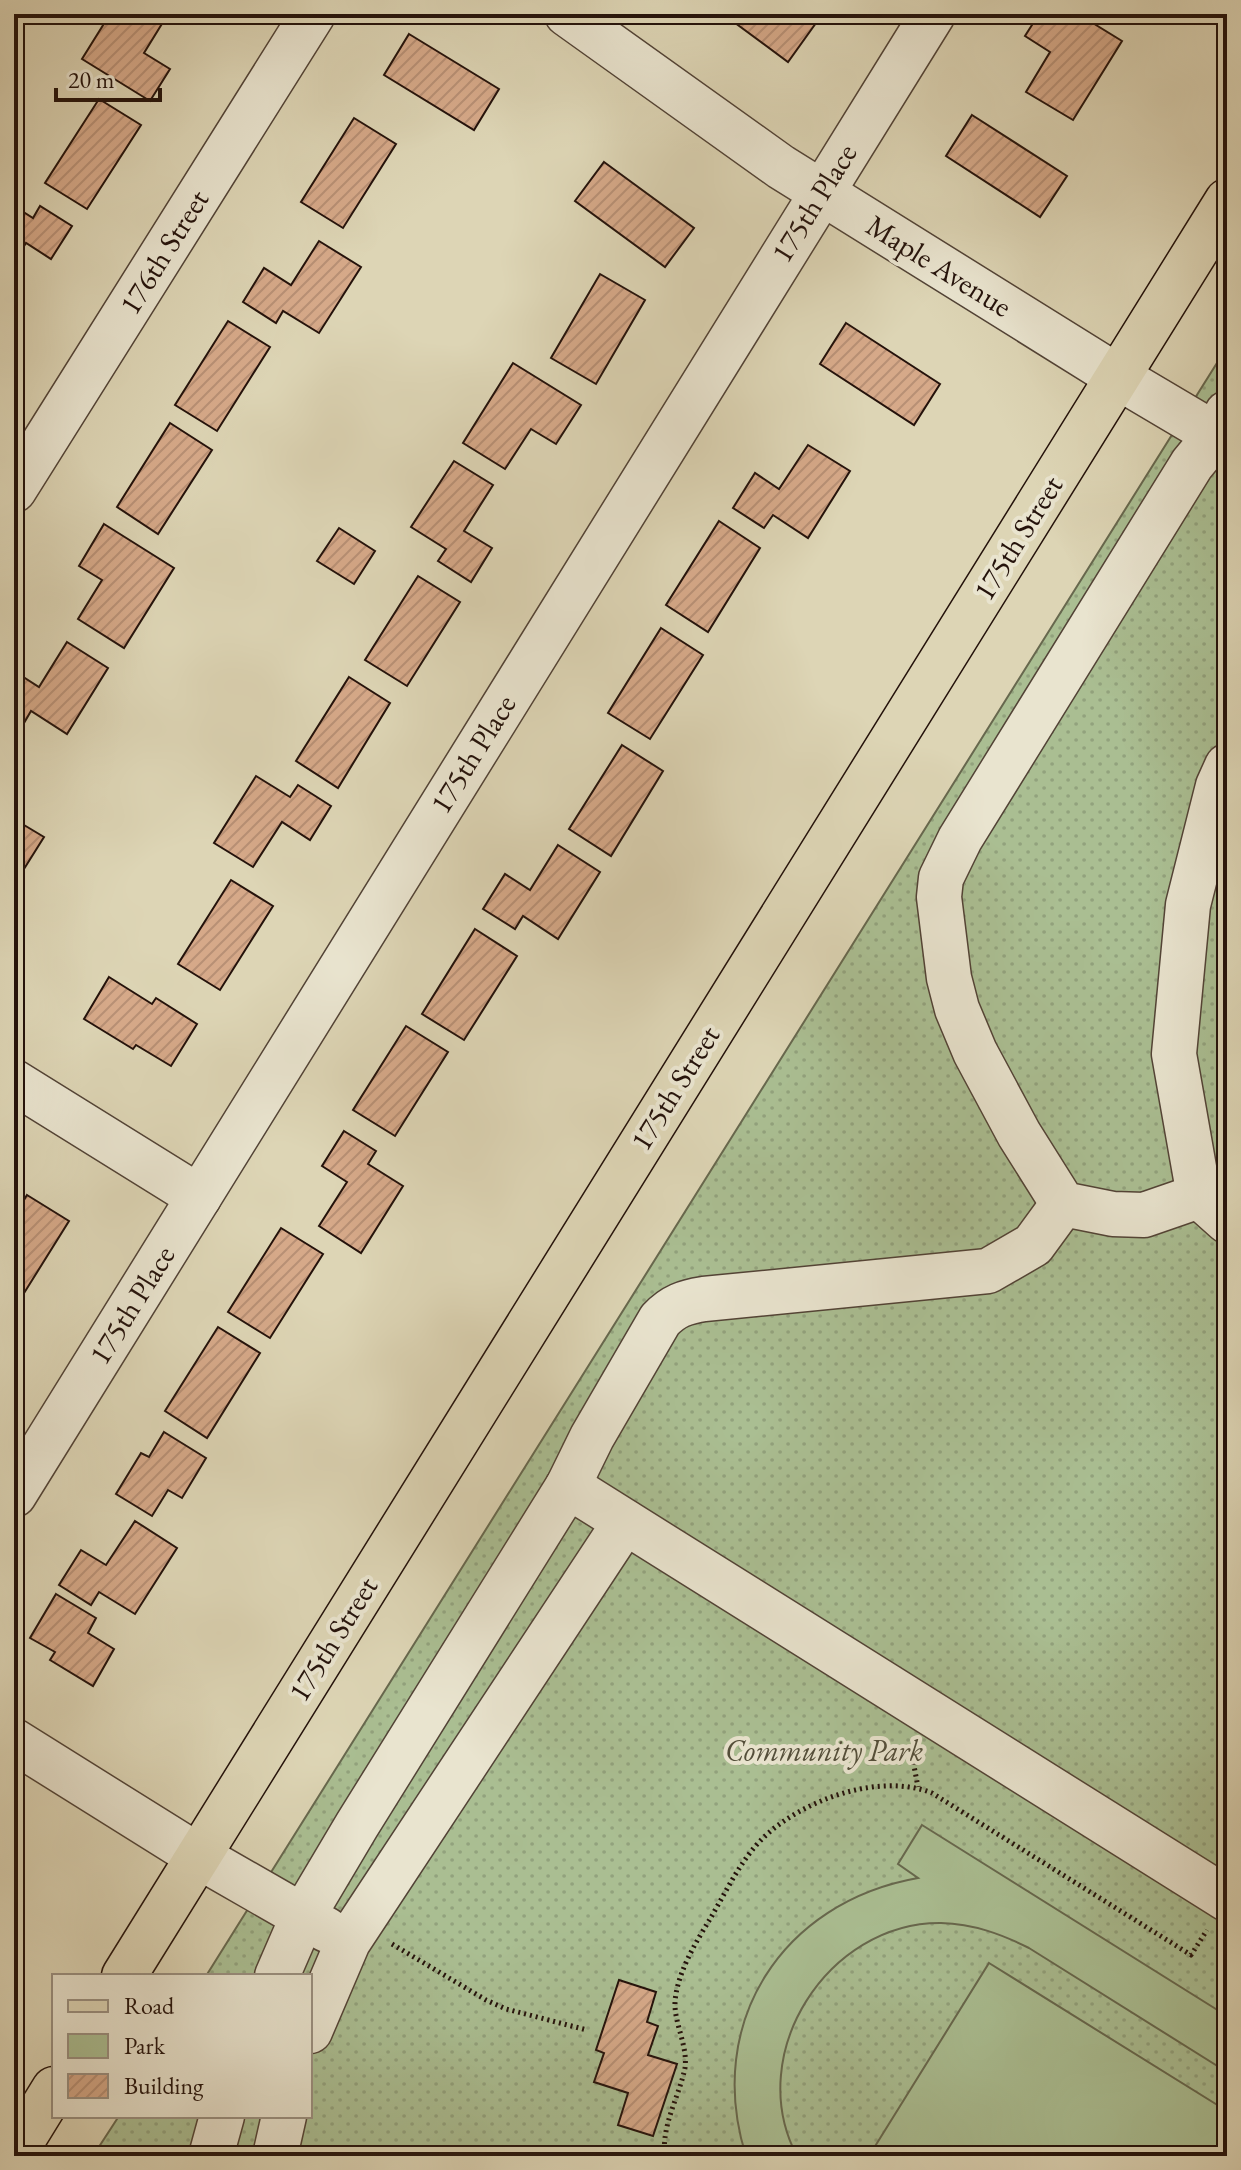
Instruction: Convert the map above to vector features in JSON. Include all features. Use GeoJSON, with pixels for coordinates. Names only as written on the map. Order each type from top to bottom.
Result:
{"type":"FeatureCollection","features":[{"type":"Feature","properties":{"kind":"main road","name":"175th Street"},"geometry":{"type":"LineString","coordinates":[[125,1974],[1227,201]]}},
{"type":"Feature","properties":{"kind":"main road"},"geometry":{"type":"LineString","coordinates":[[14,2154],[52,2092]]}},
{"type":"Feature","properties":{"kind":"street","name":"176th Street"},"geometry":{"type":"LineString","coordinates":[[14,490],[313,14]]}},
{"type":"Feature","properties":{"kind":"street","name":"Maple Avenue"},"geometry":{"type":"LineString","coordinates":[[567,14],[781,167],[1118,377],[1224,432]]}},
{"type":"Feature","properties":{"kind":"street","name":"175th Place"},"geometry":{"type":"LineString","coordinates":[[14,1495],[933,14]]}},
{"type":"Feature","properties":{"kind":"street"},"geometry":{"type":"LineString","coordinates":[[1224,432],[1192,464],[960,839],[941,878],[939,897],[949,978],[957,1009],[975,1052],[1019,1134],[1063,1204],[1113,1214],[1144,1215],[1213,1208],[1174,1054],[1188,905],[1218,786],[1227,766]]}},
{"type":"Feature","properties":{"kind":"street"},"geometry":{"type":"LineString","coordinates":[[14,1082],[199,1197]]}},
{"type":"Feature","properties":{"kind":"street"},"geometry":{"type":"LineString","coordinates":[[278,1974],[303,1916],[568,1486],[592,1437],[660,1320],[669,1310],[685,1302],[704,1299],[988,1271],[1033,1245],[1063,1204]]}},
{"type":"Feature","properties":{"kind":"street"},"geometry":{"type":"LineString","coordinates":[[568,1486],[1227,1899]]}},
{"type":"Feature","properties":{"kind":"street"},"geometry":{"type":"LineString","coordinates":[[312,2026],[348,1942],[625,1522]]}},
{"type":"Feature","properties":{"kind":"street"},"geometry":{"type":"LineString","coordinates":[[14,1741],[198,1856],[348,1942]]}},
{"type":"Feature","properties":{"kind":"street"},"geometry":{"type":"LineString","coordinates":[[211,2156],[221,2118]]}},
{"type":"Feature","properties":{"kind":"street"},"geometry":{"type":"LineString","coordinates":[[275,2156],[284,2118]]}},
{"type":"Feature","properties":{"kind":"path"},"geometry":{"type":"LineString","coordinates":[[665,2156],[669,2118],[685,2065],[675,2002],[689,1955],[761,1839],[786,1819],[815,1803],[880,1787],[918,1787],[1191,1955]]}},
{"type":"Feature","properties":{"kind":"path"},"geometry":{"type":"LineString","coordinates":[[397,1947],[506,2009],[587,2030]]}},
{"type":"Feature","properties":{"kind":"green space","name":"Community Park"},"geometry":{"type":"Polygon","coordinates":[[[1227,347],[1227,2156],[93,2156],[118,2118],[312,2118],[312,1974],[207,1974],[1227,347]]]}},
{"type":"Feature","properties":{"kind":"green space"},"geometry":{"type":"Polygon","coordinates":[[[922,1825],[1227,2016],[1227,2072],[1029,1948],[1008,1938],[976,1928],[941,1923],[900,1929],[863,1945],[832,1969],[806,2001],[789,2037],[781,2076],[783,2117],[797,2156],[746,2156],[736,2107],[736,2060],[746,2016],[765,1976],[793,1941],[828,1913],[870,1891],[918,1878],[898,1864],[922,1825]]]}},
{"type":"Feature","properties":{"kind":"green space"},"geometry":{"type":"Polygon","coordinates":[[[989,1963],[1227,2111],[1227,2156],[869,2156],[989,1963]]]}},
{"type":"Feature","properties":{"kind":"building"},"geometry":{"type":"Polygon","coordinates":[[[110,14],[168,14],[144,53],[170,69],[150,101],[82,59],[110,14]]]}},
{"type":"Feature","properties":{"kind":"building"},"geometry":{"type":"Polygon","coordinates":[[[723,14],[804,14],[816,23],[788,62],[723,14]]]}},
{"type":"Feature","properties":{"kind":"building"},"geometry":{"type":"Polygon","coordinates":[[[1039,14],[1078,14],[1122,41],[1073,120],[1026,92],[1050,52],[1025,36],[1039,14]]]}},
{"type":"Feature","properties":{"kind":"building"},"geometry":{"type":"Polygon","coordinates":[[[409,34],[499,89],[474,130],[384,75],[409,34]]]}},
{"type":"Feature","properties":{"kind":"building"},"geometry":{"type":"Polygon","coordinates":[[[99,99],[141,125],[87,209],[45,183],[99,99]]]}},
{"type":"Feature","properties":{"kind":"building"},"geometry":{"type":"Polygon","coordinates":[[[972,115],[1067,176],[1040,217],[946,156],[972,115]]]}},
{"type":"Feature","properties":{"kind":"building"},"geometry":{"type":"Polygon","coordinates":[[[354,118],[396,144],[343,228],[301,202],[354,118]]]}},
{"type":"Feature","properties":{"kind":"building"},"geometry":{"type":"Polygon","coordinates":[[[604,162],[694,228],[665,267],[575,201],[604,162]]]}},
{"type":"Feature","properties":{"kind":"building"},"geometry":{"type":"Polygon","coordinates":[[[14,206],[33,218],[40,206],[72,226],[51,259],[26,243],[14,262],[14,206]]]}},
{"type":"Feature","properties":{"kind":"building"},"geometry":{"type":"Polygon","coordinates":[[[319,241],[361,267],[319,333],[283,311],[276,323],[243,302],[264,268],[291,285],[319,241]]]}},
{"type":"Feature","properties":{"kind":"building"},"geometry":{"type":"Polygon","coordinates":[[[600,274],[645,300],[596,384],[551,358],[600,274]]]}},
{"type":"Feature","properties":{"kind":"building"},"geometry":{"type":"Polygon","coordinates":[[[228,321],[270,347],[217,431],[175,405],[228,321]]]}},
{"type":"Feature","properties":{"kind":"building"},"geometry":{"type":"Polygon","coordinates":[[[846,323],[940,384],[914,425],[820,364],[846,323]]]}},
{"type":"Feature","properties":{"kind":"building"},"geometry":{"type":"Polygon","coordinates":[[[513,363],[581,405],[556,444],[531,429],[505,469],[463,443],[513,363]]]}},
{"type":"Feature","properties":{"kind":"building"},"geometry":{"type":"Polygon","coordinates":[[[170,423],[212,450],[158,534],[117,507],[170,423]]]}},
{"type":"Feature","properties":{"kind":"building"},"geometry":{"type":"Polygon","coordinates":[[[808,445],[850,471],[808,538],[773,515],[764,528],[733,508],[755,473],[779,489],[808,445]]]}},
{"type":"Feature","properties":{"kind":"building"},"geometry":{"type":"Polygon","coordinates":[[[454,461],[493,485],[464,531],[492,548],[471,582],[438,561],[446,549],[411,527],[454,461]]]}},
{"type":"Feature","properties":{"kind":"building"},"geometry":{"type":"Polygon","coordinates":[[[719,521],[760,548],[708,632],[666,605],[719,521]]]}},
{"type":"Feature","properties":{"kind":"building"},"geometry":{"type":"Polygon","coordinates":[[[104,524],[174,568],[124,648],[78,619],[102,580],[79,566],[104,524]]]}},
{"type":"Feature","properties":{"kind":"building"},"geometry":{"type":"Polygon","coordinates":[[[339,528],[375,551],[354,584],[317,561],[339,528]]]}},
{"type":"Feature","properties":{"kind":"building"},"geometry":{"type":"Polygon","coordinates":[[[418,576],[460,602],[407,686],[365,660],[418,576]]]}},
{"type":"Feature","properties":{"kind":"building"},"geometry":{"type":"Polygon","coordinates":[[[661,628],[703,655],[650,739],[608,713],[661,628]]]}},
{"type":"Feature","properties":{"kind":"building"},"geometry":{"type":"Polygon","coordinates":[[[67,642],[108,668],[67,734],[31,711],[24,723],[14,716],[14,671],[39,687],[67,642]]]}},
{"type":"Feature","properties":{"kind":"building"},"geometry":{"type":"Polygon","coordinates":[[[349,677],[390,703],[338,788],[296,761],[349,677]]]}},
{"type":"Feature","properties":{"kind":"building"},"geometry":{"type":"Polygon","coordinates":[[[622,745],[663,771],[611,856],[569,829],[622,745]]]}},
{"type":"Feature","properties":{"kind":"building"},"geometry":{"type":"Polygon","coordinates":[[[256,776],[290,797],[298,785],[331,806],[310,840],[282,822],[253,867],[214,843],[256,776]]]}},
{"type":"Feature","properties":{"kind":"building"},"geometry":{"type":"Polygon","coordinates":[[[14,819],[44,837],[24,869],[14,863],[14,819]]]}},
{"type":"Feature","properties":{"kind":"building"},"geometry":{"type":"Polygon","coordinates":[[[558,845],[600,872],[558,939],[523,916],[515,929],[483,909],[505,874],[530,890],[558,845]]]}},
{"type":"Feature","properties":{"kind":"building"},"geometry":{"type":"Polygon","coordinates":[[[231,880],[273,906],[220,990],[178,964],[231,880]]]}},
{"type":"Feature","properties":{"kind":"building"},"geometry":{"type":"Polygon","coordinates":[[[475,929],[517,956],[464,1040],[422,1014],[475,929]]]}},
{"type":"Feature","properties":{"kind":"building"},"geometry":{"type":"Polygon","coordinates":[[[109,977],[152,1004],[156,998],[197,1024],[171,1066],[136,1045],[133,1049],[84,1019],[109,977]]]}},
{"type":"Feature","properties":{"kind":"building"},"geometry":{"type":"Polygon","coordinates":[[[406,1026],[448,1052],[395,1136],[353,1110],[406,1026]]]}},
{"type":"Feature","properties":{"kind":"building"},"geometry":{"type":"Polygon","coordinates":[[[344,1131],[376,1151],[368,1164],[403,1186],[361,1253],[319,1226],[347,1182],[322,1166],[344,1131]]]}},
{"type":"Feature","properties":{"kind":"building"},"geometry":{"type":"Polygon","coordinates":[[[27,1195],[69,1221],[16,1306],[14,1216],[27,1195]]]}},
{"type":"Feature","properties":{"kind":"building"},"geometry":{"type":"Polygon","coordinates":[[[281,1228],[323,1254],[270,1338],[228,1312],[281,1228]]]}},
{"type":"Feature","properties":{"kind":"building"},"geometry":{"type":"Polygon","coordinates":[[[218,1327],[260,1353],[207,1438],[165,1411],[218,1327]]]}},
{"type":"Feature","properties":{"kind":"building"},"geometry":{"type":"Polygon","coordinates":[[[164,1432],[206,1458],[182,1498],[168,1490],[152,1516],[116,1494],[141,1453],[149,1457],[164,1432]]]}},
{"type":"Feature","properties":{"kind":"building"},"geometry":{"type":"Polygon","coordinates":[[[135,1521],[177,1548],[135,1614],[99,1592],[91,1605],[59,1585],[81,1550],[106,1565],[135,1521]]]}},
{"type":"Feature","properties":{"kind":"building"},"geometry":{"type":"Polygon","coordinates":[[[56,1594],[96,1618],[88,1633],[114,1649],[93,1686],[50,1660],[55,1652],[30,1638],[56,1594]]]}},
{"type":"Feature","properties":{"kind":"building"},"geometry":{"type":"Polygon","coordinates":[[[1227,1976],[1227,1996],[1218,1991],[1227,1976]]]}},
{"type":"Feature","properties":{"kind":"building"},"geometry":{"type":"Polygon","coordinates":[[[619,1980],[656,1992],[647,2022],[658,2026],[648,2055],[677,2064],[653,2136],[618,2125],[628,2093],[594,2082],[604,2053],[596,2050],[619,1980]]]}}]}
